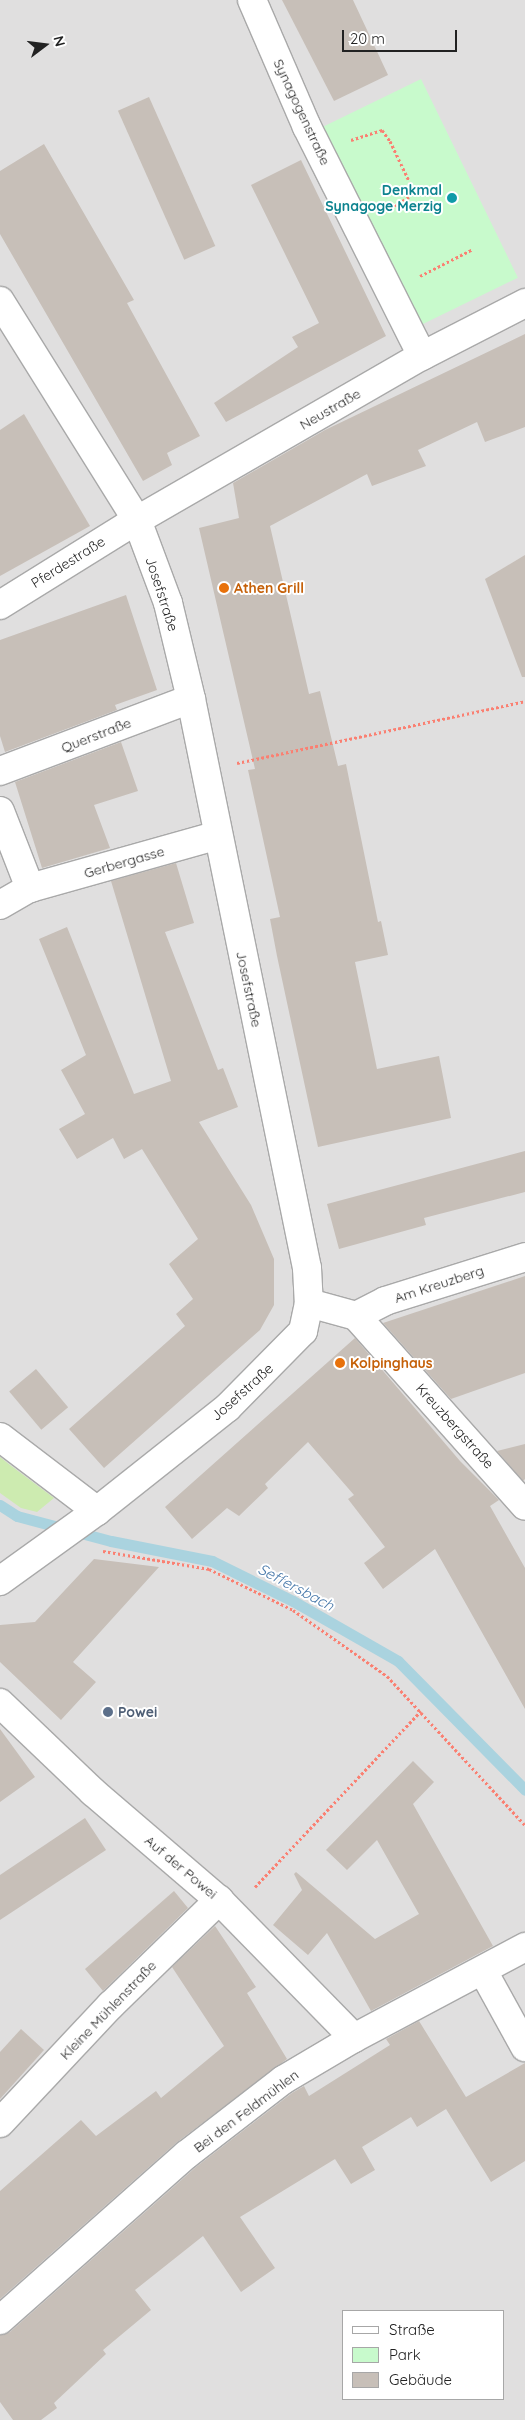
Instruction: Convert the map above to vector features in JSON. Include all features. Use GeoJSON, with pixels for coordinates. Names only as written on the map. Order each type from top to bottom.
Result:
{"type":"FeatureCollection","features":[{"type":"Feature","properties":{"kind":"street","name":"Synagogenstraße"},"geometry":{"type":"LineString","coordinates":[[252,0],[321,154],[422,356]]}},
{"type":"Feature","properties":{"kind":"street","name":"Josefstraße"},"geometry":{"type":"LineString","coordinates":[[0,301],[132,523],[168,603],[191,699],[307,1268],[309,1304],[303,1331],[272,1365],[226,1408],[88,1517],[0,1581]]}},
{"type":"Feature","properties":{"kind":"street","name":"Neustraße"},"geometry":{"type":"LineString","coordinates":[[132,523],[422,356],[525,303]]}},
{"type":"Feature","properties":{"kind":"street","name":"Pferdestraße"},"geometry":{"type":"LineString","coordinates":[[0,605],[132,523]]}},
{"type":"Feature","properties":{"kind":"street","name":"Querstraße"},"geometry":{"type":"LineString","coordinates":[[0,771],[191,699]]}},
{"type":"Feature","properties":{"kind":"street"},"geometry":{"type":"LineString","coordinates":[[0,811],[30,888]]}},
{"type":"Feature","properties":{"kind":"street","name":"Gerbergasse"},"geometry":{"type":"LineString","coordinates":[[0,905],[30,888],[218,835]]}},
{"type":"Feature","properties":{"kind":"street","name":"Am Kreuzberg"},"geometry":{"type":"LineString","coordinates":[[356,1316],[385,1301],[525,1257]]}},
{"type":"Feature","properties":{"kind":"street"},"geometry":{"type":"LineString","coordinates":[[309,1304],[356,1316]]}},
{"type":"Feature","properties":{"kind":"street","name":"Kreuzbergstraße"},"geometry":{"type":"LineString","coordinates":[[356,1316],[525,1506]]}},
{"type":"Feature","properties":{"kind":"street"},"geometry":{"type":"LineString","coordinates":[[0,1437],[88,1517]]}},
{"type":"Feature","properties":{"kind":"street","name":"Auf der Powei"},"geometry":{"type":"LineString","coordinates":[[0,1703],[93,1792],[225,1906],[354,2038]]}},
{"type":"Feature","properties":{"kind":"street","name":"Kleine Mühlenstraße"},"geometry":{"type":"LineString","coordinates":[[0,2123],[111,2004],[225,1906]]}},
{"type":"Feature","properties":{"kind":"street","name":"Bei den Feldmühlen"},"geometry":{"type":"LineString","coordinates":[[0,2320],[186,2155],[283,2080],[354,2038],[525,1947]]}},
{"type":"Feature","properties":{"kind":"street"},"geometry":{"type":"LineString","coordinates":[[483,1971],[525,2047]]}},
{"type":"Feature","properties":{"kind":"path"},"geometry":{"type":"LineString","coordinates":[[321,154],[371,131],[382,130],[390,141],[410,183],[409,197],[356,224]]}},
{"type":"Feature","properties":{"kind":"path"},"geometry":{"type":"LineString","coordinates":[[390,291],[473,249]]}},
{"type":"Feature","properties":{"kind":"path"},"geometry":{"type":"LineString","coordinates":[[205,770],[525,701]]}},
{"type":"Feature","properties":{"kind":"path"},"geometry":{"type":"LineString","coordinates":[[92,1552],[111,1550],[209,1569],[293,1610],[387,1676],[525,1825]]}},
{"type":"Feature","properties":{"kind":"path"},"geometry":{"type":"LineString","coordinates":[[225,1906],[421,1711]]}},
{"type":"Feature","properties":{"kind":"shaded area"},"geometry":{"type":"Polygon","coordinates":[[[0,0],[525,0],[525,2420],[0,2420],[0,0]]]}},
{"type":"Feature","properties":{"kind":"green space"},"geometry":{"type":"Polygon","coordinates":[[[421,79],[518,278],[420,325],[323,127],[421,79]]]}},
{"type":"Feature","properties":{"kind":"green space"},"geometry":{"type":"Polygon","coordinates":[[[0,1457],[54,1498],[37,1512],[21,1508],[0,1493],[0,1457]]]}},
{"type":"Feature","properties":{"kind":"building"},"geometry":{"type":"Polygon","coordinates":[[[282,0],[353,0],[388,75],[334,101],[282,0]]]}},
{"type":"Feature","properties":{"kind":"building"},"geometry":{"type":"Polygon","coordinates":[[[149,97],[215,246],[184,260],[118,111],[149,97]]]}},
{"type":"Feature","properties":{"kind":"building"},"geometry":{"type":"Polygon","coordinates":[[[44,144],[134,300],[127,303],[200,436],[167,453],[172,465],[143,481],[0,234],[0,171],[44,144]]]}},
{"type":"Feature","properties":{"kind":"building"},"geometry":{"type":"Polygon","coordinates":[[[301,160],[386,336],[226,422],[214,403],[298,347],[292,337],[319,323],[251,185],[301,160]]]}},
{"type":"Feature","properties":{"kind":"building"},"geometry":{"type":"Polygon","coordinates":[[[525,334],[525,427],[485,442],[477,422],[418,450],[426,466],[372,486],[367,474],[270,526],[309,694],[320,691],[338,766],[346,764],[378,922],[381,921],[388,955],[355,962],[377,1069],[439,1056],[451,1118],[318,1147],[270,919],[280,917],[248,770],[255,769],[199,528],[239,518],[233,483],[325,430],[525,334]]]}},
{"type":"Feature","properties":{"kind":"building"},"geometry":{"type":"Polygon","coordinates":[[[24,414],[90,526],[0,576],[0,430],[24,414]]]}},
{"type":"Feature","properties":{"kind":"building"},"geometry":{"type":"Polygon","coordinates":[[[525,555],[525,677],[522,677],[485,579],[525,555]]]}},
{"type":"Feature","properties":{"kind":"building"},"geometry":{"type":"Polygon","coordinates":[[[126,595],[157,690],[115,705],[117,710],[5,752],[0,736],[0,640],[126,595]]]}},
{"type":"Feature","properties":{"kind":"building"},"geometry":{"type":"Polygon","coordinates":[[[121,742],[138,791],[94,805],[110,848],[42,868],[15,782],[121,742]]]}},
{"type":"Feature","properties":{"kind":"building"},"geometry":{"type":"Polygon","coordinates":[[[176,863],[194,923],[165,932],[218,1070],[223,1068],[238,1107],[199,1122],[251,1205],[274,1259],[274,1305],[260,1330],[104,1468],[69,1429],[185,1326],[176,1314],[193,1299],[169,1264],[198,1239],[142,1149],[124,1159],[113,1138],[77,1159],[59,1129],[85,1114],[61,1070],[86,1055],[39,939],[67,927],[134,1094],[171,1081],[111,881],[176,863]]]}},
{"type":"Feature","properties":{"kind":"building"},"geometry":{"type":"Polygon","coordinates":[[[525,1151],[525,1192],[424,1218],[426,1225],[339,1249],[327,1204],[525,1151]]]}},
{"type":"Feature","properties":{"kind":"building"},"geometry":{"type":"Polygon","coordinates":[[[525,1276],[525,1373],[451,1399],[383,1323],[525,1276]]]}},
{"type":"Feature","properties":{"kind":"building"},"geometry":{"type":"Polygon","coordinates":[[[355,1338],[460,1461],[499,1500],[490,1506],[525,1568],[525,1709],[435,1549],[383,1589],[364,1563],[385,1547],[348,1499],[354,1495],[308,1442],[265,1484],[268,1488],[239,1516],[227,1508],[192,1539],[165,1507],[355,1338]]]}},
{"type":"Feature","properties":{"kind":"building"},"geometry":{"type":"Polygon","coordinates":[[[36,1369],[68,1407],[41,1430],[9,1391],[36,1369]]]}},
{"type":"Feature","properties":{"kind":"building"},"geometry":{"type":"Polygon","coordinates":[[[525,1444],[525,1479],[523,1481],[497,1451],[525,1444]]]}},
{"type":"Feature","properties":{"kind":"building"},"geometry":{"type":"Polygon","coordinates":[[[94,1559],[159,1567],[73,1662],[96,1682],[61,1720],[0,1662],[0,1625],[35,1622],[94,1559]]]}},
{"type":"Feature","properties":{"kind":"building"},"geometry":{"type":"Polygon","coordinates":[[[0,1729],[35,1777],[0,1802],[0,1729]]]}},
{"type":"Feature","properties":{"kind":"building"},"geometry":{"type":"Polygon","coordinates":[[[413,1761],[434,1782],[413,1804],[493,1946],[371,2011],[327,1933],[308,1955],[273,1925],[302,1890],[294,1874],[296,1872],[375,1939],[419,1914],[377,1840],[347,1870],[326,1850],[413,1761]]]}},
{"type":"Feature","properties":{"kind":"building"},"geometry":{"type":"Polygon","coordinates":[[[85,1818],[106,1850],[0,1920],[0,1875],[85,1818]]]}},
{"type":"Feature","properties":{"kind":"building"},"geometry":{"type":"Polygon","coordinates":[[[174,1891],[188,1908],[103,1991],[85,1969],[174,1891]]]}},
{"type":"Feature","properties":{"kind":"building"},"geometry":{"type":"Polygon","coordinates":[[[215,1926],[256,1987],[247,1993],[287,2059],[176,2143],[0,2299],[0,2191],[81,2120],[96,2136],[156,2091],[161,2098],[224,2046],[172,1967],[215,1926]]]}},
{"type":"Feature","properties":{"kind":"building"},"geometry":{"type":"Polygon","coordinates":[[[419,2021],[466,2097],[525,2063],[525,2161],[491,2182],[446,2109],[417,2127],[411,2117],[362,2147],[375,2170],[351,2184],[335,2159],[240,2217],[275,2268],[241,2292],[203,2236],[135,2290],[151,2310],[103,2350],[106,2354],[54,2403],[57,2408],[41,2420],[13,2420],[0,2402],[0,2335],[10,2332],[196,2167],[292,2093],[304,2086],[309,2096],[390,2045],[386,2039],[419,2021]]]}},
{"type":"Feature","properties":{"kind":"building"},"geometry":{"type":"Polygon","coordinates":[[[21,2029],[44,2050],[0,2099],[0,2052],[21,2029]]]}},
{"type":"Feature","properties":{"kind":"waterway","name":"Seffersbach"},"geometry":{"type":"LineString","coordinates":[[0,1505],[17,1516],[111,1541],[212,1561],[293,1601],[398,1661],[525,1790]]}},
{"type":"Feature","properties":{"kind":"place","name":"Denkmal Synagoge Merzig"},"geometry":{"type":"Point","coordinates":[452,198]}},
{"type":"Feature","properties":{"kind":"place","name":"Athen Grill"},"geometry":{"type":"Point","coordinates":[224,588]}},
{"type":"Feature","properties":{"kind":"place","name":"Kolpinghaus"},"geometry":{"type":"Point","coordinates":[340,1363]}},
{"type":"Feature","properties":{"kind":"place","name":"Powei"},"geometry":{"type":"Point","coordinates":[108,1712]}}]}
